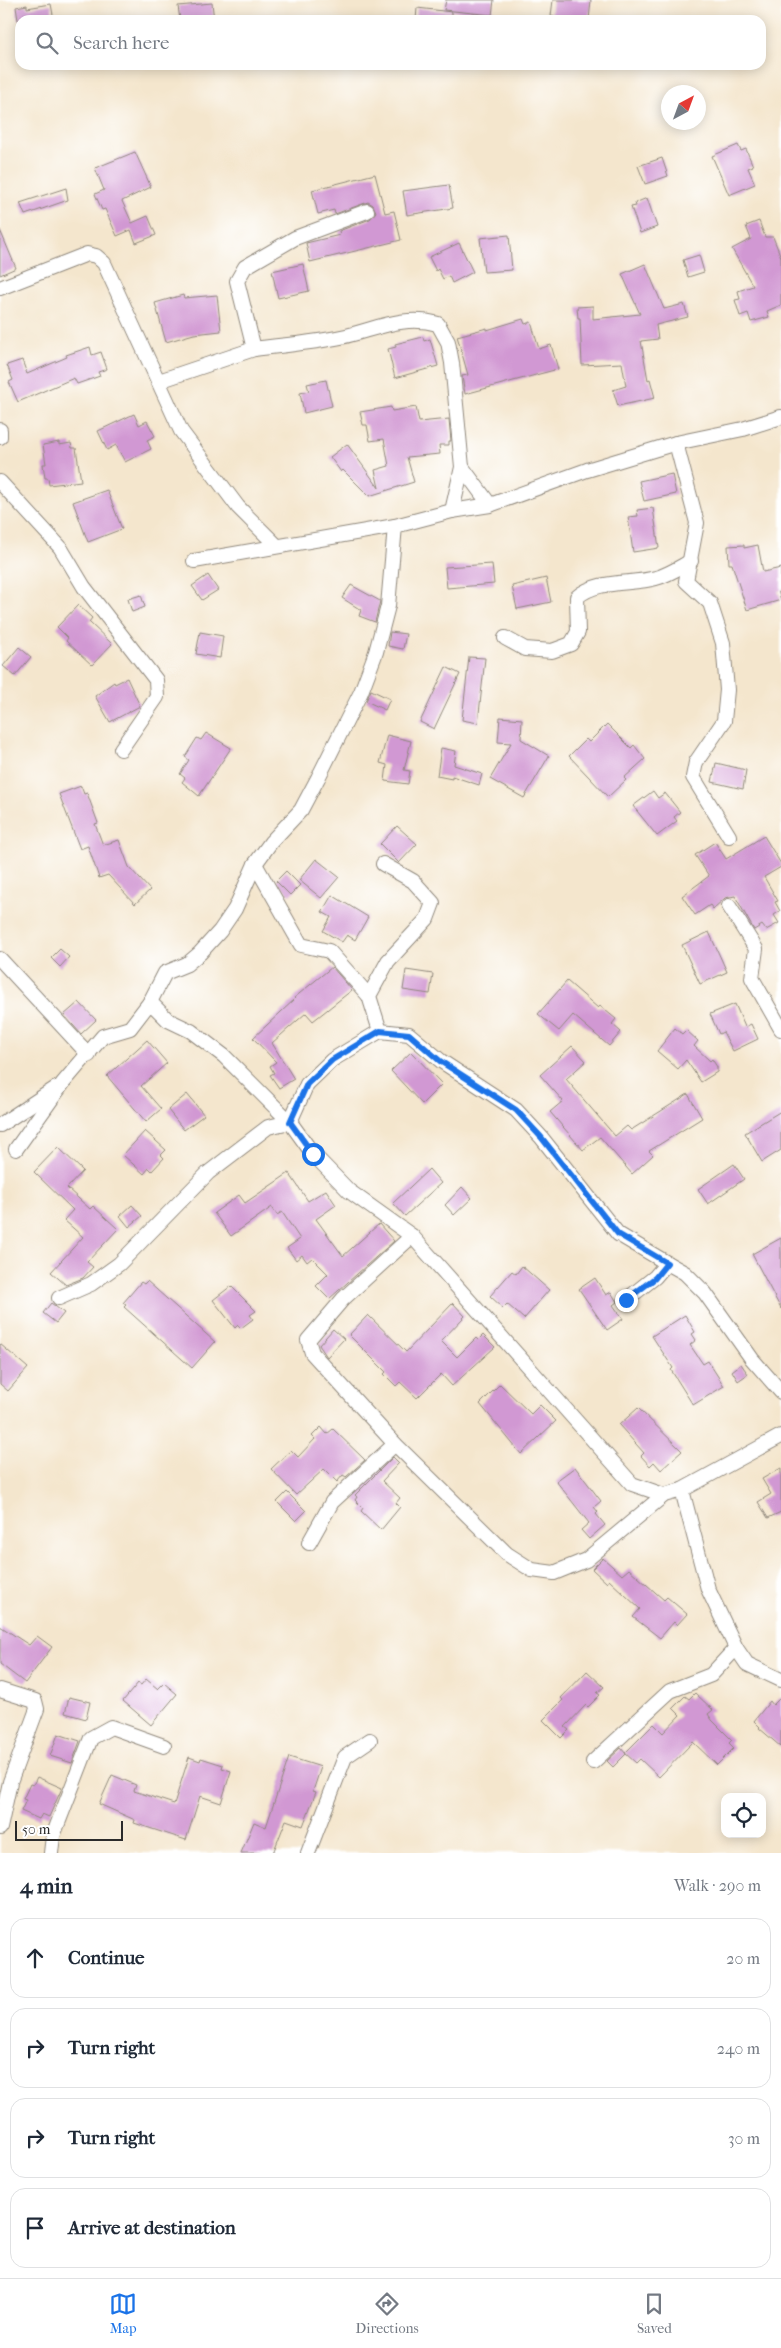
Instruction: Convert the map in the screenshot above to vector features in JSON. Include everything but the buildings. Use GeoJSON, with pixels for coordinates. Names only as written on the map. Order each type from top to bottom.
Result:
{"type":"FeatureCollection","features":[{"type":"Feature","properties":{"kind":"street"},"geometry":{"type":"LineString","coordinates":[[254,349],[236,281],[240,273],[245,267],[295,238],[368,212]]}},
{"type":"Feature","properties":{"kind":"street"},"geometry":{"type":"LineString","coordinates":[[0,288],[87,254],[96,256],[104,263],[181,431],[238,507],[277,546]]}},
{"type":"Feature","properties":{"kind":"street"},"geometry":{"type":"LineString","coordinates":[[159,381],[254,349],[341,337],[391,322],[421,319],[438,324],[448,342],[452,363],[462,467],[452,511]]}},
{"type":"Feature","properties":{"kind":"street"},"geometry":{"type":"LineString","coordinates":[[194,562],[395,526],[452,511],[490,505],[586,470],[676,443],[743,429],[781,417]]}},
{"type":"Feature","properties":{"kind":"street"},"geometry":{"type":"LineString","coordinates":[[0,430],[0,437]]}},
{"type":"Feature","properties":{"kind":"street"},"geometry":{"type":"LineString","coordinates":[[676,443],[698,523],[686,581],[710,603],[723,643],[727,690],[724,721],[696,762],[693,777],[729,836]]}},
{"type":"Feature","properties":{"kind":"street"},"geometry":{"type":"LineString","coordinates":[[462,467],[490,505]]}},
{"type":"Feature","properties":{"kind":"street"},"geometry":{"type":"LineString","coordinates":[[0,482],[60,547],[84,587],[156,680],[157,697],[121,749]]}},
{"type":"Feature","properties":{"kind":"street"},"geometry":{"type":"LineString","coordinates":[[16,1149],[63,1083],[89,1055],[103,1036],[130,1028],[150,1002],[165,973],[187,964],[220,931],[235,909],[256,864],[271,842],[301,810],[361,692],[376,652],[388,606],[395,526]]}},
{"type":"Feature","properties":{"kind":"street"},"geometry":{"type":"LineString","coordinates":[[505,638],[525,649],[552,651],[571,644],[578,632],[577,597],[582,592],[619,582],[656,578],[691,561]]}},
{"type":"Feature","properties":{"kind":"street"},"geometry":{"type":"LineString","coordinates":[[256,864],[301,945],[329,952],[369,996],[380,1031]]}},
{"type":"Feature","properties":{"kind":"street"},"geometry":{"type":"LineString","coordinates":[[369,996],[388,961],[426,920],[433,903],[413,880],[383,864]]}},
{"type":"Feature","properties":{"kind":"street"},"geometry":{"type":"LineString","coordinates":[[729,906],[756,949],[752,978],[781,1029]]}},
{"type":"Feature","properties":{"kind":"street"},"geometry":{"type":"LineString","coordinates":[[0,959],[89,1055]]}},
{"type":"Feature","properties":{"kind":"street"},"geometry":{"type":"LineString","coordinates":[[150,1002],[168,1020],[192,1031],[224,1056],[290,1122],[313,1154],[348,1191],[412,1236],[632,1484],[664,1495]]}},
{"type":"Feature","properties":{"kind":"street"},"geometry":{"type":"LineString","coordinates":[[290,1122],[307,1084],[332,1060],[380,1031],[409,1034],[440,1061],[516,1110],[541,1137],[618,1234],[685,1273],[705,1293],[752,1359],[781,1392]]}},
{"type":"Feature","properties":{"kind":"street"},"geometry":{"type":"LineString","coordinates":[[0,1125],[63,1083]]}},
{"type":"Feature","properties":{"kind":"street"},"geometry":{"type":"LineString","coordinates":[[59,1298],[91,1284],[119,1264],[208,1172],[268,1127],[290,1122]]}},
{"type":"Feature","properties":{"kind":"street"},"geometry":{"type":"LineString","coordinates":[[412,1236],[343,1299],[308,1340],[312,1353],[395,1444],[507,1554],[532,1570],[554,1573],[586,1560],[664,1495],[682,1490],[781,1436]]}},
{"type":"Feature","properties":{"kind":"street"},"geometry":{"type":"LineString","coordinates":[[626,1300],[655,1278],[667,1263]]}},
{"type":"Feature","properties":{"kind":"street"},"geometry":{"type":"LineString","coordinates":[[309,1543],[332,1502],[395,1444]]}},
{"type":"Feature","properties":{"kind":"street"},"geometry":{"type":"LineString","coordinates":[[682,1490],[708,1589],[736,1648],[747,1664],[781,1680]]}},
{"type":"Feature","properties":{"kind":"street"},"geometry":{"type":"LineString","coordinates":[[593,1762],[670,1691],[711,1675],[736,1648]]}},
{"type":"Feature","properties":{"kind":"street"},"geometry":{"type":"LineString","coordinates":[[0,1690],[36,1701],[37,1709],[10,1782],[0,1828]]}},
{"type":"Feature","properties":{"kind":"street"},"geometry":{"type":"LineString","coordinates":[[51,1853],[53,1836],[91,1738],[111,1727],[164,1746]]}},
{"type":"Feature","properties":{"kind":"street"},"geometry":{"type":"LineString","coordinates":[[308,1853],[345,1757],[370,1740]]}},
{"type":"Feature","properties":{"kind":"route"},"geometry":{"type":"LineString","coordinates":[[313,1154],[290,1122],[307,1084],[332,1060],[380,1031],[409,1034],[440,1061],[480,1085],[516,1110],[569,1171],[618,1234],[667,1263],[655,1278],[626,1300]]}}]}
